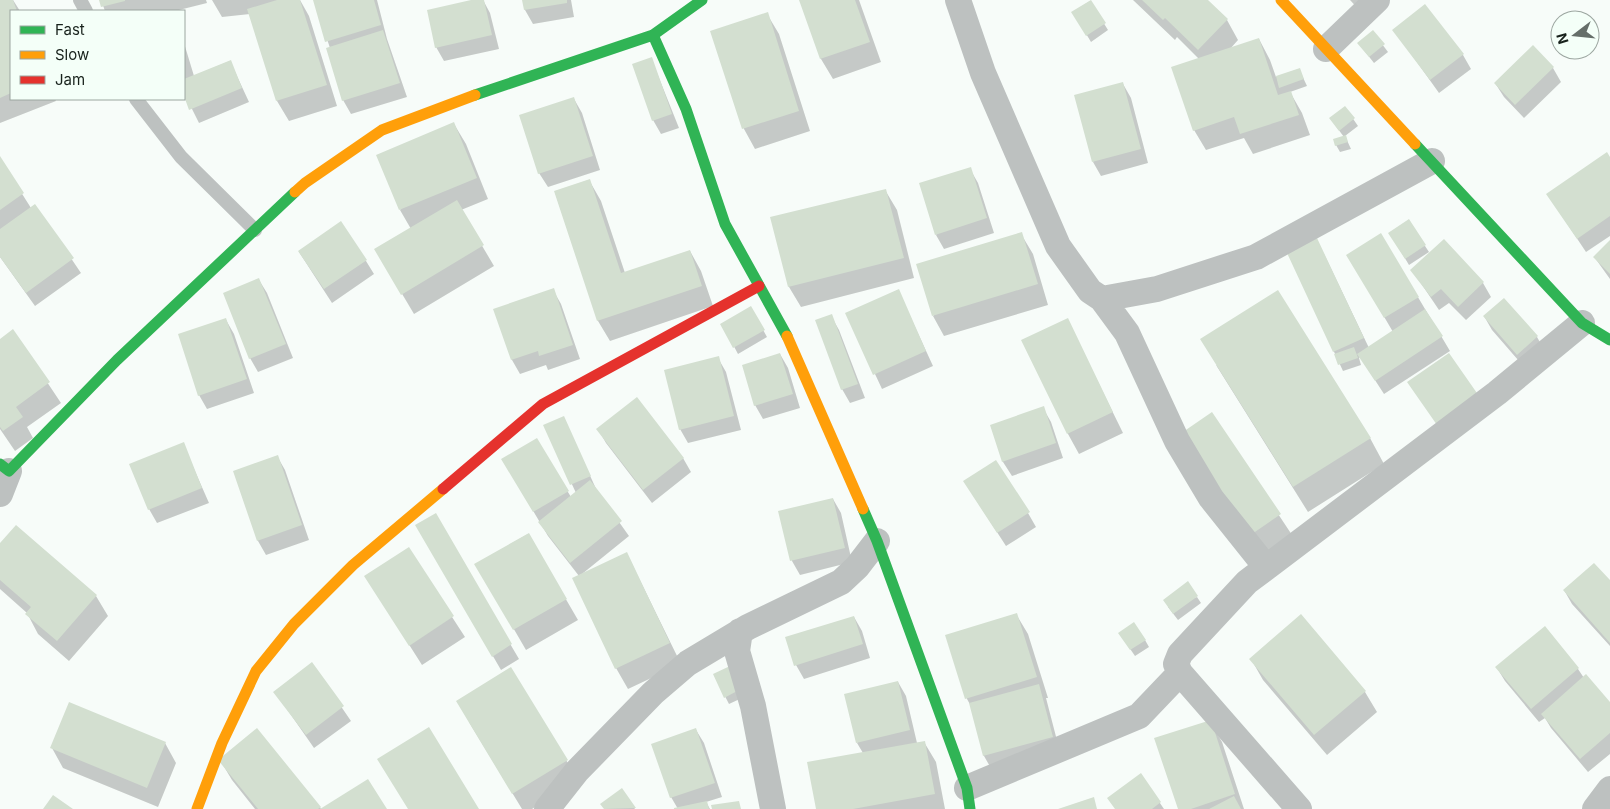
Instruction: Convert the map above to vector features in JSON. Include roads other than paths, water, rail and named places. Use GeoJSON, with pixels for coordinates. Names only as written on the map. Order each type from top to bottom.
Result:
{"type":"FeatureCollection","features":[{"type":"Feature","properties":{"kind":"street"},"geometry":{"type":"LineString","coordinates":[[3,476],[54,421],[110,369],[131,346],[305,183],[382,130],[492,89],[653,34],[702,0]]}},
{"type":"Feature","properties":{"kind":"street"},"geometry":{"type":"LineString","coordinates":[[958,0],[983,73],[1058,246],[1090,292],[1102,299],[1127,333],[1177,441],[1211,498],[1266,567]]}},
{"type":"Feature","properties":{"kind":"street"},"geometry":{"type":"LineString","coordinates":[[1281,0],[1582,322],[1610,340]]}},
{"type":"Feature","properties":{"kind":"street"},"geometry":{"type":"LineString","coordinates":[[1326,49],[1377,0]]}},
{"type":"Feature","properties":{"kind":"street"},"geometry":{"type":"LineString","coordinates":[[653,34],[686,109],[725,224],[782,325],[877,541],[968,798],[1139,716],[1180,673]]}},
{"type":"Feature","properties":{"kind":"street"},"geometry":{"type":"LineString","coordinates":[[1102,299],[1157,289],[1256,257],[1432,162]]}},
{"type":"Feature","properties":{"kind":"street"},"geometry":{"type":"LineString","coordinates":[[197,809],[222,743],[256,671],[294,624],[353,565],[543,404],[759,286]]}},
{"type":"Feature","properties":{"kind":"street"},"geometry":{"type":"LineString","coordinates":[[1299,809],[1180,673],[1176,664],[1180,654],[1247,582],[1497,394],[1582,322]]}},
{"type":"Feature","properties":{"kind":"street"},"geometry":{"type":"LineString","coordinates":[[547,809],[577,771],[653,693],[688,663],[740,631],[841,582],[857,567],[877,541]]}},
{"type":"Feature","properties":{"kind":"street"},"geometry":{"type":"LineString","coordinates":[[740,631],[737,652],[754,706],[769,778],[773,809]]}},
{"type":"Feature","properties":{"kind":"street"},"geometry":{"type":"LineString","coordinates":[[1595,809],[1610,790]]}},
{"type":"Feature","properties":{"kind":"lane"},"geometry":{"type":"LineString","coordinates":[[137,100],[181,157],[255,230]]}}]}
